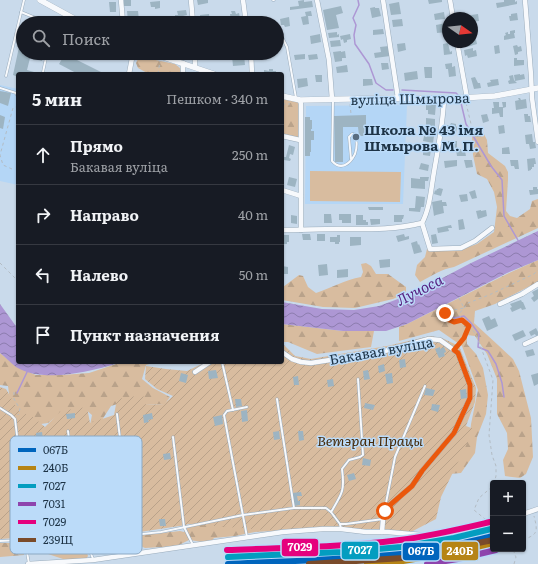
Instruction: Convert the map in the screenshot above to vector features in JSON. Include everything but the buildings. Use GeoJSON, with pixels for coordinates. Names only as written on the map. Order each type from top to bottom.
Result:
{"type":"FeatureCollection","features":[{"type":"Feature","properties":{"kind":"street"},"geometry":{"type":"LineString","coordinates":[[40,0],[69,16]]}},
{"type":"Feature","properties":{"kind":"street"},"geometry":{"type":"LineString","coordinates":[[121,0],[122,16]]}},
{"type":"Feature","properties":{"kind":"street"},"geometry":{"type":"LineString","coordinates":[[191,0],[192,16]]}},
{"type":"Feature","properties":{"kind":"street"},"geometry":{"type":"LineString","coordinates":[[243,0],[245,16]]}},
{"type":"Feature","properties":{"kind":"street"},"geometry":{"type":"LineString","coordinates":[[317,0],[329,60],[332,99]]}},
{"type":"Feature","properties":{"kind":"street"},"geometry":{"type":"LineString","coordinates":[[383,0],[398,98]]}},
{"type":"Feature","properties":{"kind":"street"},"geometry":{"type":"LineString","coordinates":[[450,0],[452,12]]}},
{"type":"Feature","properties":{"kind":"street"},"geometry":{"type":"LineString","coordinates":[[525,0],[531,89],[538,142]]}},
{"type":"Feature","properties":{"kind":"street"},"geometry":{"type":"LineString","coordinates":[[458,48],[466,100]]}},
{"type":"Feature","properties":{"kind":"street"},"geometry":{"type":"LineString","coordinates":[[129,72],[132,60]]}},
{"type":"Feature","properties":{"kind":"street"},"geometry":{"type":"LineString","coordinates":[[173,60],[209,72]]}},
{"type":"Feature","properties":{"kind":"street"},"geometry":{"type":"LineString","coordinates":[[195,60],[195,67]]}},
{"type":"Feature","properties":{"kind":"street"},"geometry":{"type":"LineString","coordinates":[[251,60],[252,72]]}},
{"type":"Feature","properties":{"kind":"street"},"geometry":{"type":"LineString","coordinates":[[183,63],[183,72]]}},
{"type":"Feature","properties":{"kind":"street","name":"вуліца Шмырова"},"geometry":{"type":"LineString","coordinates":[[284,96],[298,99],[398,98],[466,100],[538,88]]}},
{"type":"Feature","properties":{"kind":"street"},"geometry":{"type":"LineString","coordinates":[[298,99],[301,230]]}},
{"type":"Feature","properties":{"kind":"street"},"geometry":{"type":"LineString","coordinates":[[444,99],[429,200],[422,223],[430,248],[461,248],[475,242],[492,228]]}},
{"type":"Feature","properties":{"kind":"street"},"geometry":{"type":"LineString","coordinates":[[284,136],[300,140]]}},
{"type":"Feature","properties":{"kind":"street"},"geometry":{"type":"LineString","coordinates":[[284,191],[301,196]]}},
{"type":"Feature","properties":{"kind":"street"},"geometry":{"type":"LineString","coordinates":[[284,230],[379,229],[422,223]]}},
{"type":"Feature","properties":{"kind":"street"},"geometry":{"type":"LineString","coordinates":[[500,304],[522,294],[538,284]]}},
{"type":"Feature","properties":{"kind":"street"},"geometry":{"type":"LineString","coordinates":[[525,344],[538,338]]}},
{"type":"Feature","properties":{"kind":"street","name":"Бакавая вуліца"},"geometry":{"type":"LineString","coordinates":[[284,353],[292,359],[311,363],[381,352],[429,339],[440,340],[458,353],[470,385],[470,398],[454,433],[422,471],[412,486],[385,511]]}},
{"type":"Feature","properties":{"kind":"street"},"geometry":{"type":"LineString","coordinates":[[195,372],[207,364]]}},
{"type":"Feature","properties":{"kind":"street"},"geometry":{"type":"LineString","coordinates":[[526,513],[538,509]]}},
{"type":"Feature","properties":{"kind":"street"},"geometry":{"type":"LineString","coordinates":[[382,532],[385,511]]}},
{"type":"Feature","properties":{"kind":"street"},"geometry":{"type":"LineString","coordinates":[[142,553],[283,532],[340,527],[366,532],[388,532],[434,536],[478,531],[490,526]]}},
{"type":"Feature","properties":{"kind":"street"},"geometry":{"type":"LineString","coordinates":[[28,564],[93,560],[133,554]]}},
{"type":"Feature","properties":{"kind":"lane"},"geometry":{"type":"LineString","coordinates":[[20,16],[24,0]]}},
{"type":"Feature","properties":{"kind":"lane"},"geometry":{"type":"LineString","coordinates":[[21,12],[31,16]]}},
{"type":"Feature","properties":{"kind":"lane"},"geometry":{"type":"LineString","coordinates":[[6,76],[16,33]]}},
{"type":"Feature","properties":{"kind":"lane"},"geometry":{"type":"LineString","coordinates":[[284,41],[287,47],[298,99]]}},
{"type":"Feature","properties":{"kind":"lane"},"geometry":{"type":"LineString","coordinates":[[42,72],[45,60]]}},
{"type":"Feature","properties":{"kind":"lane"},"geometry":{"type":"LineString","coordinates":[[0,88],[16,93]]}},
{"type":"Feature","properties":{"kind":"lane"},"geometry":{"type":"LineString","coordinates":[[332,99],[332,161],[336,165],[342,166],[348,164],[351,160],[355,153],[357,139],[355,134],[352,134],[349,137],[351,160]]}},
{"type":"Feature","properties":{"kind":"lane"},"geometry":{"type":"LineString","coordinates":[[222,364],[233,410]]}},
{"type":"Feature","properties":{"kind":"lane"},"geometry":{"type":"LineString","coordinates":[[331,512],[342,493],[344,480],[342,469],[349,460],[363,455],[358,379]]}},
{"type":"Feature","properties":{"kind":"lane"},"geometry":{"type":"LineString","coordinates":[[385,511],[395,457],[425,386]]}},
{"type":"Feature","properties":{"kind":"lane"},"geometry":{"type":"LineString","coordinates":[[278,399],[294,508]]}},
{"type":"Feature","properties":{"kind":"lane"},"geometry":{"type":"LineString","coordinates":[[247,407],[227,411],[224,415],[247,538]]}},
{"type":"Feature","properties":{"kind":"lane"},"geometry":{"type":"LineString","coordinates":[[0,408],[12,415],[15,419],[17,436]]}},
{"type":"Feature","properties":{"kind":"lane"},"geometry":{"type":"LineString","coordinates":[[117,414],[120,436]]}},
{"type":"Feature","properties":{"kind":"lane"},"geometry":{"type":"LineString","coordinates":[[68,430],[69,436]]}},
{"type":"Feature","properties":{"kind":"lane"},"geometry":{"type":"LineString","coordinates":[[173,437],[184,527],[194,546]]}},
{"type":"Feature","properties":{"kind":"lane"},"geometry":{"type":"LineString","coordinates":[[142,534],[161,532],[243,515],[294,508],[326,508],[331,512],[340,527],[346,524],[383,519]]}},
{"type":"Feature","properties":{"kind":"lane"},"geometry":{"type":"LineString","coordinates":[[0,541],[10,540]]}},
{"type":"Feature","properties":{"kind":"lane"},"geometry":{"type":"LineString","coordinates":[[27,554],[28,564]]}},
{"type":"Feature","properties":{"kind":"lane"},"geometry":{"type":"LineString","coordinates":[[91,554],[93,560]]}},
{"type":"Feature","properties":{"kind":"path"},"geometry":{"type":"LineString","coordinates":[[158,72],[160,60]]}},
{"type":"Feature","properties":{"kind":"path"},"geometry":{"type":"LineString","coordinates":[[466,100],[471,124]]}},
{"type":"Feature","properties":{"kind":"path"},"geometry":{"type":"LineString","coordinates":[[350,103],[351,114]]}},
{"type":"Feature","properties":{"kind":"path"},"geometry":{"type":"LineString","coordinates":[[12,169],[3,165],[0,156],[13,108],[16,107]]}},
{"type":"Feature","properties":{"kind":"path"},"geometry":{"type":"LineString","coordinates":[[0,263],[16,278]]}},
{"type":"Feature","properties":{"kind":"path"},"geometry":{"type":"LineString","coordinates":[[495,480],[496,466],[492,455],[489,435],[493,380],[476,334],[462,320],[459,314],[468,303],[534,274],[538,270]]}},
{"type":"Feature","properties":{"kind":"path"},"geometry":{"type":"LineString","coordinates":[[459,298],[464,308]]}},
{"type":"Feature","properties":{"kind":"path"},"geometry":{"type":"LineString","coordinates":[[462,320],[454,322],[440,316],[448,311],[464,308]]}},
{"type":"Feature","properties":{"kind":"path"},"geometry":{"type":"LineString","coordinates":[[454,350],[464,338],[469,326]]}},
{"type":"Feature","properties":{"kind":"path"},"geometry":{"type":"LineString","coordinates":[[14,392],[14,399],[20,409],[15,419]]}},
{"type":"Feature","properties":{"kind":"path"},"geometry":{"type":"LineString","coordinates":[[490,489],[479,498],[474,510],[484,519],[490,520]]}},
{"type":"Feature","properties":{"kind":"path"},"geometry":{"type":"LineString","coordinates":[[526,539],[533,536],[538,530],[532,511]]}},
{"type":"Feature","properties":{"kind":"path"},"geometry":{"type":"LineString","coordinates":[[388,532],[391,539],[402,552],[404,564]]}},
{"type":"Feature","properties":{"kind":"path"},"geometry":{"type":"LineString","coordinates":[[435,564],[490,550]]}},
{"type":"Feature","properties":{"kind":"path"},"geometry":{"type":"LineString","coordinates":[[514,552],[516,557],[514,564]]}},
{"type":"Feature","properties":{"kind":"shaded area"},"geometry":{"type":"Polygon","coordinates":[[[0,85],[16,89],[16,185],[0,181],[0,85]]]}},
{"type":"Feature","properties":{"kind":"shaded area","name":"Школа № 43 імя Шмырова М. П."},"geometry":{"type":"Polygon","coordinates":[[[407,105],[403,204],[305,204],[306,106],[407,105]]]}},
{"type":"Feature","properties":{"kind":"green space"},"geometry":{"type":"Polygon","coordinates":[[[138,60],[156,60],[175,64],[181,69],[182,72],[145,72],[138,68],[136,63],[138,60]]]}},
{"type":"Feature","properties":{"kind":"green space"},"geometry":{"type":"Polygon","coordinates":[[[284,99],[300,102],[298,139],[284,135],[284,99]]]}},
{"type":"Feature","properties":{"kind":"green space"},"geometry":{"type":"Polygon","coordinates":[[[284,101],[291,103],[296,115],[296,123],[290,133],[284,132],[284,117],[287,116],[289,110],[284,106],[284,101]]]}},
{"type":"Feature","properties":{"kind":"green space"},"geometry":{"type":"Polygon","coordinates":[[[475,129],[482,130],[487,140],[488,153],[505,166],[508,172],[506,211],[510,216],[517,218],[530,209],[532,201],[538,199],[538,228],[454,267],[441,271],[420,282],[415,275],[417,265],[425,257],[427,249],[460,250],[477,244],[494,232],[497,207],[494,192],[487,179],[477,174],[473,155],[472,137],[475,129]]]}},
{"type":"Feature","properties":{"kind":"green space"},"geometry":{"type":"Polygon","coordinates":[[[310,171],[401,172],[400,202],[310,201],[310,171]]]}},
{"type":"Feature","properties":{"kind":"green space"},"geometry":{"type":"Polygon","coordinates":[[[538,260],[538,282],[495,304],[475,311],[474,323],[513,359],[519,371],[531,418],[533,457],[526,474],[520,478],[505,476],[503,460],[508,449],[507,433],[497,414],[497,379],[487,354],[475,336],[467,335],[467,344],[476,354],[483,368],[488,395],[486,414],[477,437],[475,453],[461,473],[450,474],[470,436],[478,390],[462,346],[439,330],[399,341],[399,327],[538,260]]]}},
{"type":"Feature","properties":{"kind":"green space"},"geometry":{"type":"Polygon","coordinates":[[[366,263],[371,266],[376,274],[388,274],[406,287],[406,293],[393,299],[355,308],[323,307],[284,300],[284,286],[299,275],[303,276],[308,287],[316,293],[361,277],[363,272],[361,264],[366,263]]]}},
{"type":"Feature","properties":{"kind":"green space"},"geometry":{"type":"Polygon","coordinates":[[[284,324],[343,331],[374,331],[371,347],[317,354],[288,342],[284,342],[284,324]]]}},
{"type":"Feature","properties":{"kind":"green space","name":"Ветэран Працы"},"geometry":{"type":"Polygon","coordinates":[[[430,336],[442,338],[459,346],[476,388],[475,402],[466,426],[474,429],[441,497],[436,519],[411,532],[374,529],[265,530],[188,524],[142,532],[142,436],[10,436],[10,538],[0,539],[0,387],[6,389],[18,410],[33,417],[45,427],[61,411],[87,407],[90,423],[114,415],[117,399],[143,395],[146,405],[164,404],[173,396],[157,389],[145,379],[146,366],[187,371],[202,364],[284,364],[284,345],[295,356],[311,359],[387,346],[430,336]]]}},
{"type":"Feature","properties":{"kind":"green space"},"geometry":{"type":"Polygon","coordinates":[[[0,353],[17,367],[36,375],[89,373],[116,364],[149,364],[146,365],[142,379],[153,388],[170,397],[165,404],[145,405],[124,402],[111,406],[102,420],[90,425],[92,415],[86,410],[57,416],[48,423],[41,424],[11,409],[8,386],[0,385],[0,353]]]}},
{"type":"Feature","properties":{"kind":"green space"},"geometry":{"type":"Polygon","coordinates":[[[234,522],[289,530],[255,532],[214,538],[210,543],[189,540],[177,546],[145,548],[142,547],[142,535],[180,531],[184,532],[187,528],[193,525],[234,522]]]}},
{"type":"Feature","properties":{"kind":"green space"},"geometry":{"type":"Polygon","coordinates":[[[0,543],[10,543],[10,554],[24,554],[24,555],[0,557],[0,543]]]}},
{"type":"Feature","properties":{"kind":"green space"},"geometry":{"type":"Polygon","coordinates":[[[48,554],[87,554],[88,556],[86,559],[66,560],[48,554]]]}},
{"type":"Feature","properties":{"kind":"water"},"geometry":{"type":"Polygon","coordinates":[[[538,231],[538,260],[507,273],[407,324],[386,331],[343,331],[284,324],[284,302],[322,309],[354,310],[379,306],[414,293],[469,264],[538,231]]]}},
{"type":"Feature","properties":{"kind":"water"},"geometry":{"type":"Polygon","coordinates":[[[0,304],[16,326],[16,364],[114,364],[83,372],[40,375],[27,372],[16,367],[0,353],[0,304]]]}},
{"type":"Feature","properties":{"kind":"waterway"},"geometry":{"type":"LineString","coordinates":[[358,0],[359,5],[353,18],[356,25],[354,35],[355,44],[369,64],[376,83],[386,90],[393,90]]}},
{"type":"Feature","properties":{"kind":"waterway"},"geometry":{"type":"LineString","coordinates":[[402,90],[456,93],[458,95]]}},
{"type":"Feature","properties":{"kind":"waterway"},"geometry":{"type":"LineString","coordinates":[[461,103],[466,124],[491,166],[502,180],[504,216],[519,242]]}},
{"type":"Feature","properties":{"kind":"waterway"},"geometry":{"type":"LineString","coordinates":[[442,306],[446,314],[455,318],[464,316],[479,334],[478,347],[488,351],[496,364],[502,383],[504,397]]}},
{"type":"Feature","properties":{"kind":"waterway"},"geometry":{"type":"LineString","coordinates":[[17,393],[28,370]]}},
{"type":"Feature","properties":{"kind":"transit line","name":"7029"},"geometry":{"type":"LineString","coordinates":[[227,550],[314,547],[400,540],[490,522]]}},
{"type":"Feature","properties":{"kind":"transit line","name":"7027"},"geometry":{"type":"LineString","coordinates":[[228,557],[343,552],[401,547],[454,538],[490,529]]}},
{"type":"Feature","properties":{"kind":"transit line","name":"067Б"},"geometry":{"type":"LineString","coordinates":[[228,564],[336,559],[413,553],[490,537]]}},
{"type":"Feature","properties":{"kind":"transit line","name":"239Щ"},"geometry":{"type":"LineString","coordinates":[[309,564],[403,558],[490,541]]}},
{"type":"Feature","properties":{"kind":"transit line","name":"240Б"},"geometry":{"type":"LineString","coordinates":[[367,564],[403,561],[456,552],[490,544]]}},
{"type":"Feature","properties":{"kind":"transit line","name":"7031"},"geometry":{"type":"LineString","coordinates":[[427,564],[490,551]]}},
{"type":"Feature","properties":{"kind":"place","name":"Школа № 43 імя Шмырова М. П."},"geometry":{"type":"Point","coordinates":[356,137]}},
{"type":"Feature","properties":{"kind":"route"},"geometry":{"type":"LineString","coordinates":[[385,511],[412,486],[422,471],[454,433],[470,398],[470,385],[458,353],[454,350],[464,338],[469,326],[462,320],[454,322],[440,316],[445,313]]}},
{"type":"Feature","properties":{"kind":"water label","name":"Лучоса"},"geometry":{"type":"Point","coordinates":[419,289]}}]}
